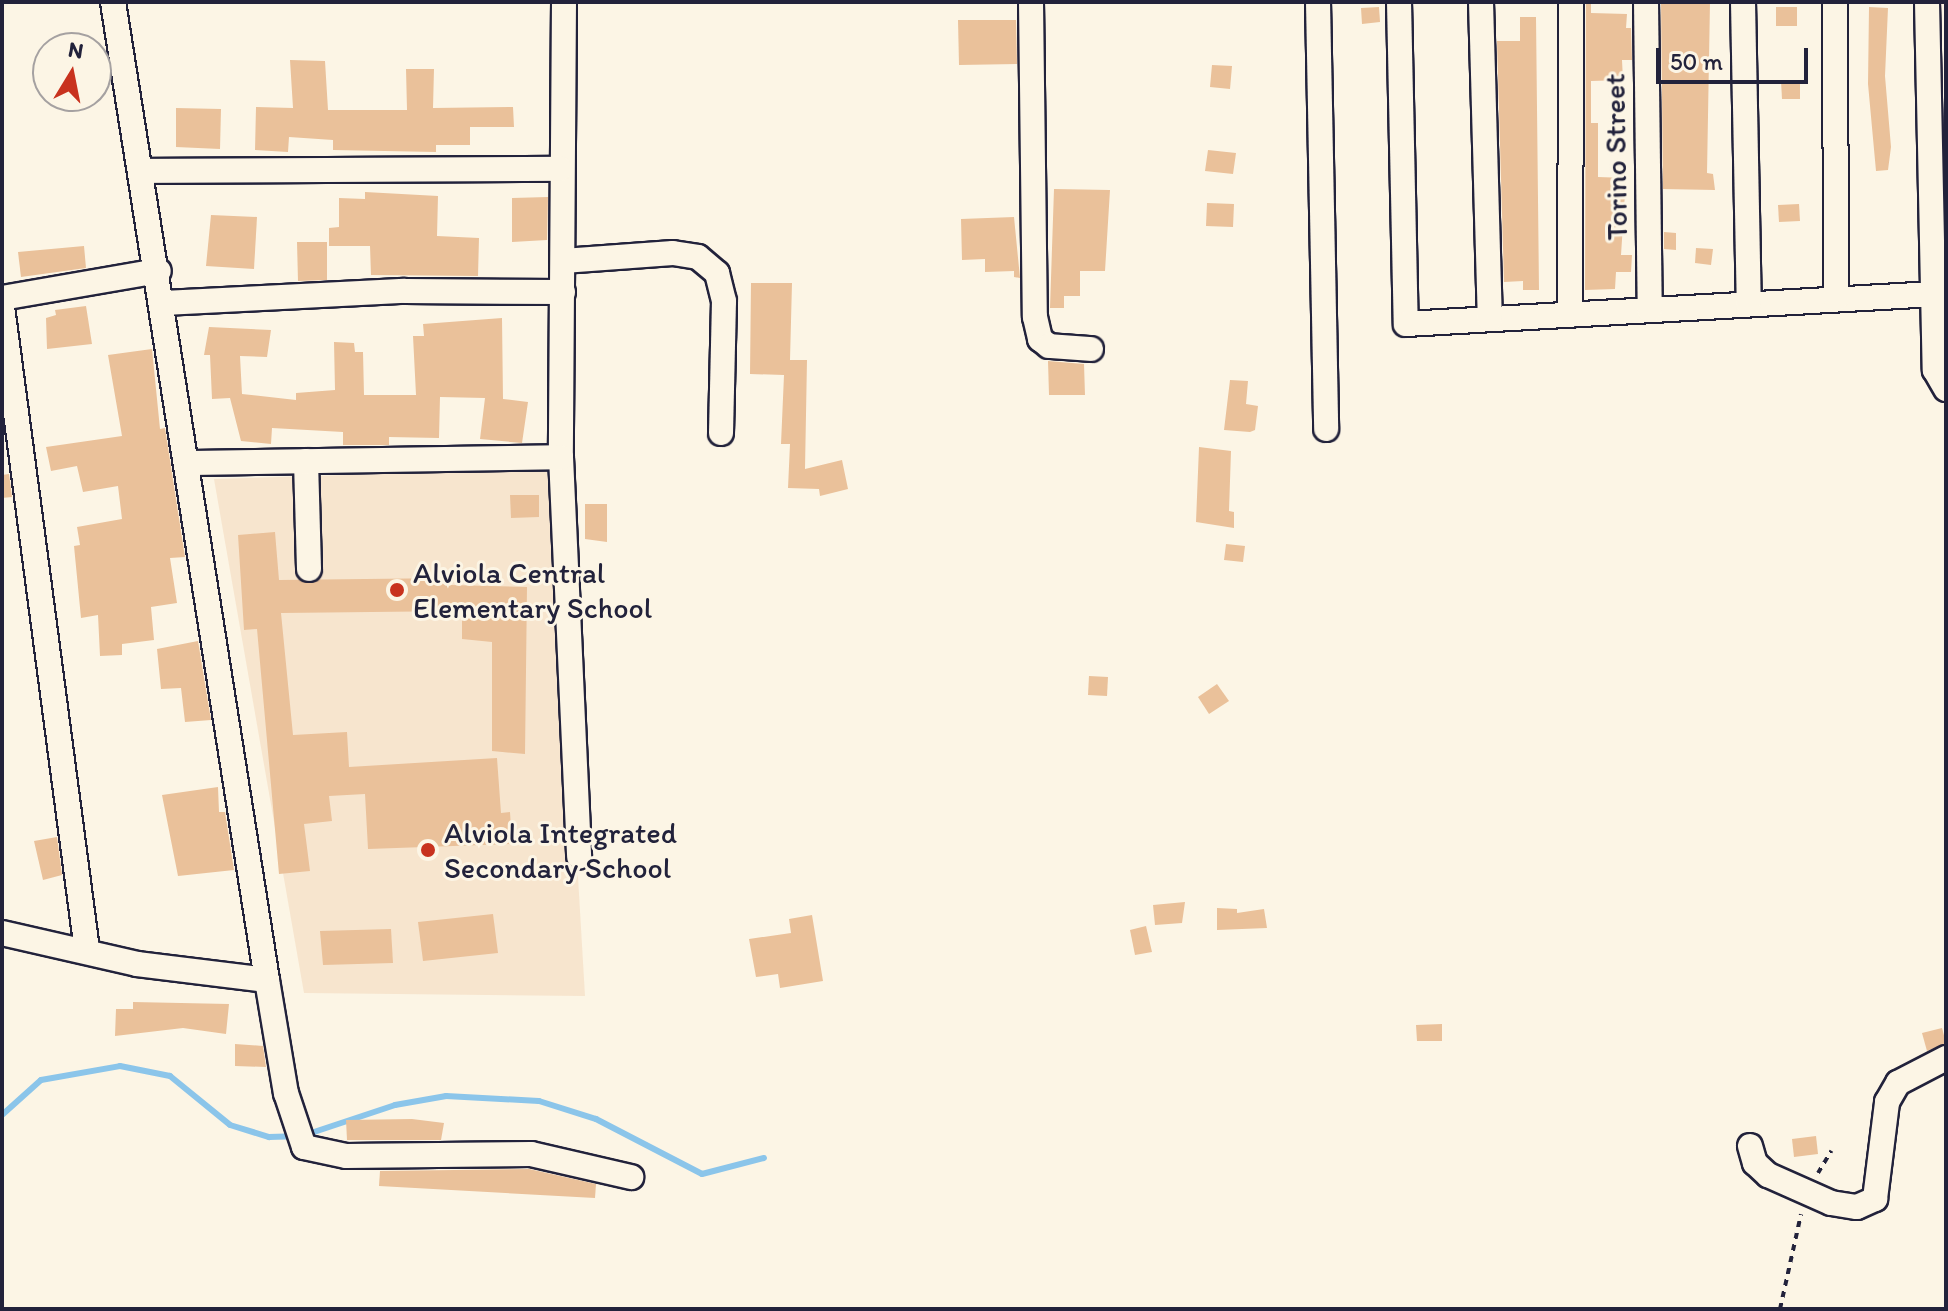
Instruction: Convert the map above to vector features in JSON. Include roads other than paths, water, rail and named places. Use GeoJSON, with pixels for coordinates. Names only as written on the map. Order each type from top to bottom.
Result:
{"type":"FeatureCollection","features":[{"type":"Feature","properties":{"kind":"street"},"geometry":{"type":"LineString","coordinates":[[113,2],[159,271],[267,980],[286,1093],[304,1147],[346,1156],[531,1154],[631,1177]]}},
{"type":"Feature","properties":{"kind":"street"},"geometry":{"type":"LineString","coordinates":[[564,2],[560,169],[563,261],[561,457],[579,857]]}},
{"type":"Feature","properties":{"kind":"street"},"geometry":{"type":"LineString","coordinates":[[1031,2],[1035,317],[1040,339],[1049,346],[1091,349]]}},
{"type":"Feature","properties":{"kind":"street"},"geometry":{"type":"LineString","coordinates":[[1318,2],[1326,429]]}},
{"type":"Feature","properties":{"kind":"street"},"geometry":{"type":"LineString","coordinates":[[1399,2],[1406,324],[1934,294]]}},
{"type":"Feature","properties":{"kind":"street"},"geometry":{"type":"LineString","coordinates":[[1481,2],[1490,319]]}},
{"type":"Feature","properties":{"kind":"street"},"geometry":{"type":"LineString","coordinates":[[1570,315],[1571,2]]}},
{"type":"Feature","properties":{"kind":"street","name":"Torino Street"},"geometry":{"type":"LineString","coordinates":[[1646,2],[1650,310]]}},
{"type":"Feature","properties":{"kind":"street"},"geometry":{"type":"LineString","coordinates":[[1743,2],[1749,304]]}},
{"type":"Feature","properties":{"kind":"street"},"geometry":{"type":"LineString","coordinates":[[1835,2],[1836,299]]}},
{"type":"Feature","properties":{"kind":"street"},"geometry":{"type":"LineString","coordinates":[[1927,2],[1935,370],[1946,389]]}},
{"type":"Feature","properties":{"kind":"street"},"geometry":{"type":"LineString","coordinates":[[142,171],[560,169]]}},
{"type":"Feature","properties":{"kind":"street"},"geometry":{"type":"LineString","coordinates":[[563,261],[673,253],[698,257],[717,273],[724,301],[721,433]]}},
{"type":"Feature","properties":{"kind":"street"},"geometry":{"type":"LineString","coordinates":[[2,298],[159,271]]}},
{"type":"Feature","properties":{"kind":"street"},"geometry":{"type":"LineString","coordinates":[[164,303],[405,291],[563,292]]}},
{"type":"Feature","properties":{"kind":"street"},"geometry":{"type":"LineString","coordinates":[[2,307],[87,950]]}},
{"type":"Feature","properties":{"kind":"street"},"geometry":{"type":"LineString","coordinates":[[188,463],[561,457]]}},
{"type":"Feature","properties":{"kind":"street"},"geometry":{"type":"LineString","coordinates":[[306,461],[309,569]]}},
{"type":"Feature","properties":{"kind":"street"},"geometry":{"type":"LineString","coordinates":[[2,933],[87,950],[137,964],[267,980]]}},
{"type":"Feature","properties":{"kind":"street"},"geometry":{"type":"LineString","coordinates":[[1750,1146],[1755,1163],[1768,1175],[1831,1203],[1857,1207],[1875,1199],[1887,1102],[1898,1083],[1946,1058]]}},
{"type":"Feature","properties":{"kind":"waterway"},"geometry":{"type":"LineString","coordinates":[[2,1115],[41,1080],[120,1066],[170,1076],[230,1125],[269,1137],[294,1136]]}},
{"type":"Feature","properties":{"kind":"waterway"},"geometry":{"type":"LineString","coordinates":[[305,1135],[395,1105],[446,1096],[539,1101],[596,1119],[702,1174],[764,1158]]}},
{"type":"Feature","properties":{"kind":"place","name":"Alviola Central Elementary School"},"geometry":{"type":"Point","coordinates":[397,590]}},
{"type":"Feature","properties":{"kind":"place","name":"Alviola Integrated Secondary School"},"geometry":{"type":"Point","coordinates":[428,850]}}]}
